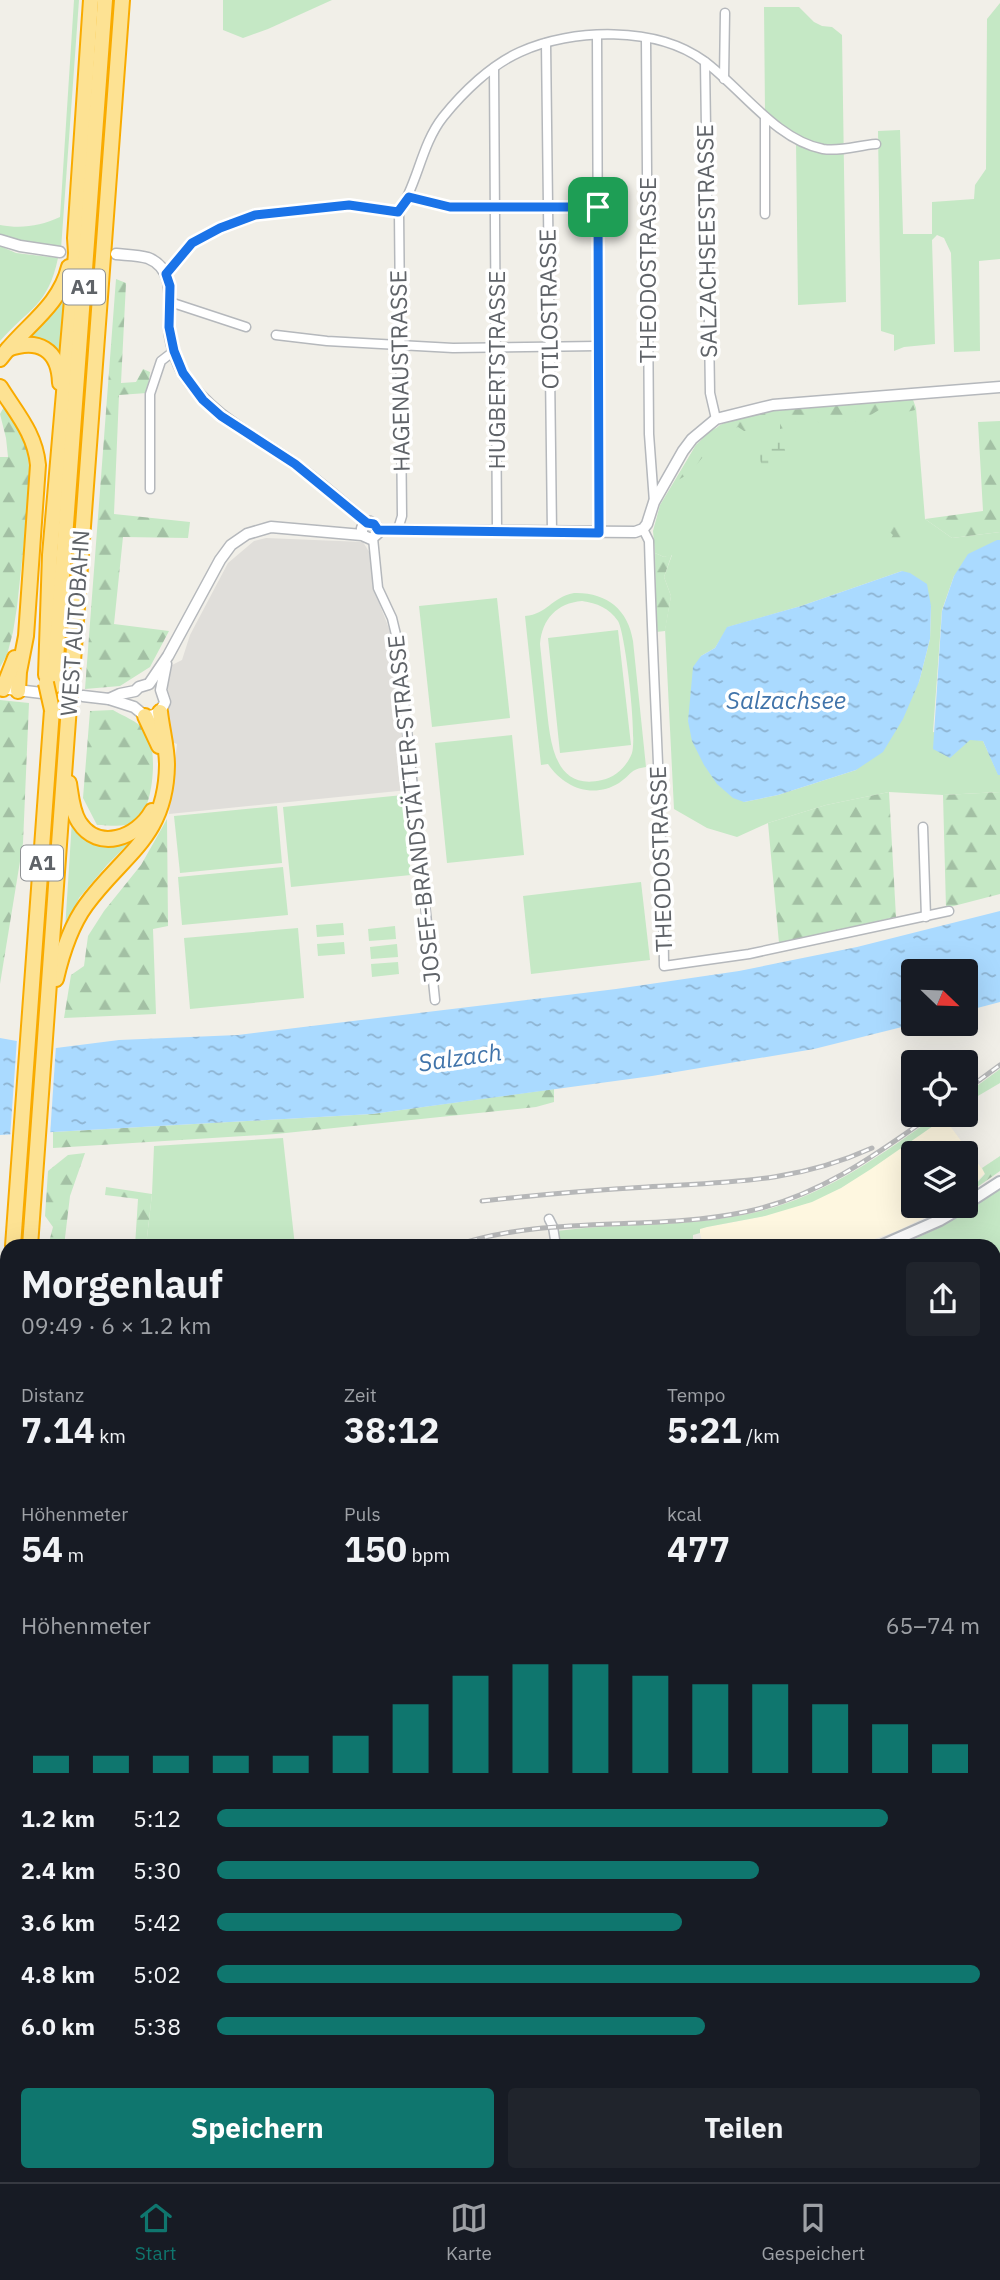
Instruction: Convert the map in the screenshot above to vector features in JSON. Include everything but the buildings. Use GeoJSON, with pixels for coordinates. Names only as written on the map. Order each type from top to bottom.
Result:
{"type":"FeatureCollection","features":[{"type":"Feature","properties":{"kind":"highway"},"geometry":{"type":"LineString","coordinates":[[4,354],[18,336],[48,309],[61,289],[69,268],[75,238],[91,0]]}},
{"type":"Feature","properties":{"kind":"highway","name":"WEST AUTOBAHN"},"geometry":{"type":"LineString","coordinates":[[14,1239],[52,709],[47,687],[105,0]]}},
{"type":"Feature","properties":{"kind":"highway","name":"WEST AUTOBAHN"},"geometry":{"type":"LineString","coordinates":[[31,1239],[69,706],[77,692],[122,0]]}},
{"type":"Feature","properties":{"kind":"highway"},"geometry":{"type":"LineString","coordinates":[[47,687],[50,555],[70,332],[75,238]]}},
{"type":"Feature","properties":{"kind":"highway"},"geometry":{"type":"LineString","coordinates":[[4,354],[26,343],[34,344],[52,357],[60,376],[62,408]]}},
{"type":"Feature","properties":{"kind":"highway"},"geometry":{"type":"LineString","coordinates":[[0,387],[32,437],[37,459],[38,487],[26,623],[7,689]]}},
{"type":"Feature","properties":{"kind":"highway"},"geometry":{"type":"LineString","coordinates":[[65,765],[75,815],[80,824],[98,837],[120,838],[131,835],[148,818],[159,787],[159,748],[146,712]]}},
{"type":"Feature","properties":{"kind":"highway"},"geometry":{"type":"LineString","coordinates":[[46,1018],[60,963],[79,914],[133,855],[149,833],[160,807],[167,766],[146,712]]}},
{"type":"Feature","properties":{"kind":"main road"},"geometry":{"type":"LineString","coordinates":[[978,1196],[1000,1182]]}},
{"type":"Feature","properties":{"kind":"main road"},"geometry":{"type":"LineString","coordinates":[[897,1239],[943,1218]]}},
{"type":"Feature","properties":{"kind":"street"},"geometry":{"type":"LineString","coordinates":[[724,79],[725,13]]}},
{"type":"Feature","properties":{"kind":"street"},"geometry":{"type":"LineString","coordinates":[[166,274],[192,243],[220,228],[255,215],[349,205],[398,212],[409,197],[435,128],[458,99],[494,68],[521,51],[564,38],[625,34],[674,46],[705,62],[782,130],[823,149],[876,144]]}},
{"type":"Feature","properties":{"kind":"street"},"geometry":{"type":"LineString","coordinates":[[597,35],[599,533]]}},
{"type":"Feature","properties":{"kind":"street","name":"THEODOSTRASSE"},"geometry":{"type":"LineString","coordinates":[[646,39],[649,433],[654,502]]}},
{"type":"Feature","properties":{"kind":"street","name":"OTILOSTRASSE"},"geometry":{"type":"LineString","coordinates":[[546,43],[552,533]]}},
{"type":"Feature","properties":{"kind":"street","name":"SALZACHSEESTRASSE"},"geometry":{"type":"LineString","coordinates":[[705,62],[710,393],[716,419]]}},
{"type":"Feature","properties":{"kind":"street","name":"HUGBERTSTRASSE"},"geometry":{"type":"LineString","coordinates":[[494,68],[497,531]]}},
{"type":"Feature","properties":{"kind":"street"},"geometry":{"type":"LineString","coordinates":[[765,117],[765,214]]}},
{"type":"Feature","properties":{"kind":"street"},"geometry":{"type":"LineString","coordinates":[[409,197],[450,207],[598,207]]}},
{"type":"Feature","properties":{"kind":"street","name":"HAGENAUSTRASSE"},"geometry":{"type":"LineString","coordinates":[[398,212],[401,516],[398,529]]}},
{"type":"Feature","properties":{"kind":"street"},"geometry":{"type":"LineString","coordinates":[[0,240],[60,252]]}},
{"type":"Feature","properties":{"kind":"street"},"geometry":{"type":"LineString","coordinates":[[116,254],[147,258],[166,274],[170,286],[169,327],[174,351],[183,373],[203,400],[221,416],[295,464],[367,523],[374,524],[376,534]]}},
{"type":"Feature","properties":{"kind":"street"},"geometry":{"type":"LineString","coordinates":[[170,302],[246,327]]}},
{"type":"Feature","properties":{"kind":"street"},"geometry":{"type":"LineString","coordinates":[[276,335],[400,345],[497,349],[598,346]]}},
{"type":"Feature","properties":{"kind":"street"},"geometry":{"type":"LineString","coordinates":[[150,489],[150,394],[161,361],[174,351]]}},
{"type":"Feature","properties":{"kind":"street"},"geometry":{"type":"LineString","coordinates":[[109,699],[149,684],[168,656],[220,559],[232,545],[247,534],[271,527],[362,535],[368,539],[376,534],[398,529],[635,533],[643,529],[654,502],[692,439],[716,419],[773,405],[1000,387]]}},
{"type":"Feature","properties":{"kind":"street"},"geometry":{"type":"LineString","coordinates":[[362,535],[362,528],[367,523]]}},
{"type":"Feature","properties":{"kind":"street","name":"THEODOSTRASSE"},"geometry":{"type":"LineString","coordinates":[[643,529],[649,541],[651,636],[661,818],[664,966],[749,954],[948,911]]}},
{"type":"Feature","properties":{"kind":"street","name":"JOSEF-BRANDSTÄTTER-STRASSE"},"geometry":{"type":"LineString","coordinates":[[376,534],[378,588],[392,618],[398,643],[435,1000]]}},
{"type":"Feature","properties":{"kind":"street"},"geometry":{"type":"LineString","coordinates":[[77,692],[109,699],[146,712],[164,702],[161,690],[168,656]]}},
{"type":"Feature","properties":{"kind":"street"},"geometry":{"type":"LineString","coordinates":[[149,684],[161,690]]}},
{"type":"Feature","properties":{"kind":"street"},"geometry":{"type":"LineString","coordinates":[[7,689],[47,687]]}},
{"type":"Feature","properties":{"kind":"street"},"geometry":{"type":"LineString","coordinates":[[135,691],[146,712]]}},
{"type":"Feature","properties":{"kind":"street"},"geometry":{"type":"LineString","coordinates":[[923,827],[926,917]]}},
{"type":"Feature","properties":{"kind":"street"},"geometry":{"type":"LineString","coordinates":[[549,1219],[554,1239]]}},
{"type":"Feature","properties":{"kind":"shaded area"},"geometry":{"type":"Polygon","coordinates":[[[266,538],[363,542],[371,555],[373,587],[393,639],[408,790],[169,814],[177,744],[169,741],[166,714],[171,699],[167,687],[168,674],[172,665],[182,660],[190,635],[228,563],[254,541],[266,538]]]}},
{"type":"Feature","properties":{"kind":"shaded area"},"geometry":{"type":"Polygon","coordinates":[[[931,1127],[951,1127],[961,1141],[910,1141],[931,1127]]]}},
{"type":"Feature","properties":{"kind":"shaded area"},"geometry":{"type":"Polygon","coordinates":[[[901,1147],[901,1218],[924,1218],[875,1239],[702,1239],[699,1229],[765,1216],[841,1188],[901,1147]]]}},
{"type":"Feature","properties":{"kind":"shaded area"},"geometry":{"type":"Polygon","coordinates":[[[978,1164],[985,1173],[978,1180],[978,1164]]]}},
{"type":"Feature","properties":{"kind":"green space"},"geometry":{"type":"Polygon","coordinates":[[[74,0],[79,0],[61,249],[0,235],[0,225],[31,226],[60,217],[74,0]]]}},
{"type":"Feature","properties":{"kind":"green space"},"geometry":{"type":"Polygon","coordinates":[[[223,0],[332,0],[243,38],[223,30],[223,0]]]}},
{"type":"Feature","properties":{"kind":"green space"},"geometry":{"type":"Polygon","coordinates":[[[1000,3],[1000,259],[979,261],[980,351],[954,352],[951,253],[944,238],[937,235],[932,240],[935,344],[904,347],[894,351],[894,335],[881,331],[878,131],[900,130],[903,234],[932,234],[932,202],[974,199],[975,185],[986,169],[987,19],[1000,3]]]}},
{"type":"Feature","properties":{"kind":"green space"},"geometry":{"type":"Polygon","coordinates":[[[764,7],[799,7],[814,22],[832,27],[842,35],[846,302],[798,305],[796,141],[791,132],[765,113],[764,7]]]}},
{"type":"Feature","properties":{"kind":"green space"},"geometry":{"type":"Polygon","coordinates":[[[0,246],[16,253],[58,258],[43,297],[0,341],[0,246]]]}},
{"type":"Feature","properties":{"kind":"green space"},"geometry":{"type":"Polygon","coordinates":[[[116,279],[126,283],[121,383],[136,382],[143,369],[150,372],[147,393],[119,395],[114,514],[190,522],[188,538],[123,537],[114,624],[169,631],[150,667],[120,686],[85,689],[116,279]]]}},
{"type":"Feature","properties":{"kind":"green space"},"geometry":{"type":"Polygon","coordinates":[[[67,290],[62,359],[24,338],[67,290]]]}},
{"type":"Feature","properties":{"kind":"green space"},"geometry":{"type":"Polygon","coordinates":[[[912,397],[916,408],[925,519],[952,538],[1000,532],[1000,540],[954,576],[942,610],[933,732],[983,741],[1000,775],[1000,792],[943,795],[889,792],[826,805],[768,823],[737,837],[707,828],[674,809],[665,629],[671,596],[664,577],[672,555],[664,557],[655,553],[653,531],[660,505],[696,445],[720,425],[741,416],[912,397]],[[902,571],[801,606],[728,627],[715,648],[701,656],[688,721],[744,802],[778,795],[856,770],[919,682],[930,639],[931,606],[902,571]]]}},
{"type":"Feature","properties":{"kind":"green space"},"geometry":{"type":"Polygon","coordinates":[[[911,398],[915,410],[898,414],[879,410],[859,422],[835,419],[827,428],[815,420],[780,429],[780,419],[768,430],[744,431],[738,427],[719,438],[694,468],[678,480],[677,478],[696,445],[710,431],[741,417],[769,411],[911,398]]]}},
{"type":"Feature","properties":{"kind":"green space"},"geometry":{"type":"Polygon","coordinates":[[[5,405],[26,442],[29,496],[13,632],[7,655],[0,667],[0,457],[8,457],[0,414],[5,405]]]}},
{"type":"Feature","properties":{"kind":"green space"},"geometry":{"type":"Polygon","coordinates":[[[1000,421],[1000,532],[952,538],[925,519],[983,511],[978,422],[1000,421]]]}},
{"type":"Feature","properties":{"kind":"green space"},"geometry":{"type":"Polygon","coordinates":[[[782,439],[787,458],[763,469],[755,444],[782,439]]]}},
{"type":"Feature","properties":{"kind":"green space"},"geometry":{"type":"Polygon","coordinates":[[[890,520],[906,529],[908,545],[894,545],[889,542],[893,535],[881,524],[890,520]]]}},
{"type":"Feature","properties":{"kind":"green space"},"geometry":{"type":"Polygon","coordinates":[[[655,553],[664,557],[672,554],[664,577],[671,596],[665,631],[656,632],[655,553]]]}},
{"type":"Feature","properties":{"kind":"green space"},"geometry":{"type":"Polygon","coordinates":[[[586,593],[614,605],[626,620],[633,641],[646,767],[634,771],[609,788],[599,790],[571,785],[548,764],[541,765],[525,616],[539,612],[566,595],[586,593]],[[573,602],[552,614],[544,627],[540,644],[549,730],[556,758],[572,778],[585,781],[607,779],[616,774],[630,758],[633,744],[630,687],[621,630],[611,613],[587,602],[573,602]]]}},
{"type":"Feature","properties":{"kind":"green space"},"geometry":{"type":"Polygon","coordinates":[[[497,598],[510,718],[432,727],[419,606],[497,598]]]}},
{"type":"Feature","properties":{"kind":"green space"},"geometry":{"type":"Polygon","coordinates":[[[618,630],[631,745],[560,753],[548,638],[618,630]]]}},
{"type":"Feature","properties":{"kind":"green space"},"geometry":{"type":"Polygon","coordinates":[[[0,700],[29,703],[23,843],[0,984],[0,700]]]}},
{"type":"Feature","properties":{"kind":"green space"},"geometry":{"type":"Polygon","coordinates":[[[113,710],[145,730],[152,749],[153,763],[147,806],[135,822],[121,826],[97,825],[83,798],[90,711],[113,710]]]}},
{"type":"Feature","properties":{"kind":"green space"},"geometry":{"type":"Polygon","coordinates":[[[512,735],[524,855],[447,863],[435,743],[512,735]]]}},
{"type":"Feature","properties":{"kind":"green space"},"geometry":{"type":"Polygon","coordinates":[[[889,792],[896,917],[779,943],[768,823],[826,805],[889,792]]]}},
{"type":"Feature","properties":{"kind":"green space"},"geometry":{"type":"Polygon","coordinates":[[[1000,792],[1000,894],[946,908],[943,795],[1000,792]]]}},
{"type":"Feature","properties":{"kind":"green space"},"geometry":{"type":"Polygon","coordinates":[[[403,795],[411,875],[291,887],[283,807],[403,795]]]}},
{"type":"Feature","properties":{"kind":"green space"},"geometry":{"type":"Polygon","coordinates":[[[277,806],[282,863],[180,873],[174,816],[277,806]]]}},
{"type":"Feature","properties":{"kind":"green space"},"geometry":{"type":"Polygon","coordinates":[[[167,819],[168,926],[153,929],[156,1014],[64,1018],[71,975],[84,966],[88,936],[104,911],[141,865],[167,819]]]}},
{"type":"Feature","properties":{"kind":"green space"},"geometry":{"type":"Polygon","coordinates":[[[72,820],[87,837],[135,837],[79,898],[65,930],[72,820]]]}},
{"type":"Feature","properties":{"kind":"green space"},"geometry":{"type":"Polygon","coordinates":[[[283,867],[288,915],[182,925],[178,877],[283,867]]]}},
{"type":"Feature","properties":{"kind":"green space"},"geometry":{"type":"Polygon","coordinates":[[[641,882],[650,960],[531,974],[523,896],[641,882]]]}},
{"type":"Feature","properties":{"kind":"green space"},"geometry":{"type":"Polygon","coordinates":[[[343,923],[344,935],[317,937],[316,925],[343,923]]]}},
{"type":"Feature","properties":{"kind":"green space"},"geometry":{"type":"Polygon","coordinates":[[[395,926],[396,939],[369,941],[368,929],[395,926]]]}},
{"type":"Feature","properties":{"kind":"green space"},"geometry":{"type":"Polygon","coordinates":[[[298,928],[304,998],[190,1009],[184,938],[298,928]]]}},
{"type":"Feature","properties":{"kind":"green space"},"geometry":{"type":"Polygon","coordinates":[[[344,942],[345,954],[318,956],[317,944],[344,942]]]}},
{"type":"Feature","properties":{"kind":"green space"},"geometry":{"type":"Polygon","coordinates":[[[397,944],[398,957],[371,959],[370,947],[397,944]]]}},
{"type":"Feature","properties":{"kind":"green space"},"geometry":{"type":"Polygon","coordinates":[[[398,962],[399,974],[372,977],[371,964],[398,962]]]}},
{"type":"Feature","properties":{"kind":"green space"},"geometry":{"type":"Polygon","coordinates":[[[1000,1069],[1000,1083],[978,1096],[978,1085],[1000,1069]]]}},
{"type":"Feature","properties":{"kind":"green space"},"geometry":{"type":"Polygon","coordinates":[[[554,1089],[554,1102],[536,1107],[276,1134],[53,1148],[53,1132],[372,1114],[554,1089]]]}},
{"type":"Feature","properties":{"kind":"green space"},"geometry":{"type":"Polygon","coordinates":[[[920,1127],[932,1127],[911,1141],[901,1141],[901,1148],[871,1169],[812,1202],[765,1216],[700,1229],[700,1233],[693,1235],[693,1239],[558,1239],[557,1231],[743,1215],[797,1200],[869,1162],[920,1127]]]}},
{"type":"Feature","properties":{"kind":"green space"},"geometry":{"type":"Polygon","coordinates":[[[283,1138],[294,1239],[147,1239],[154,1146],[283,1138]]]}},
{"type":"Feature","properties":{"kind":"green space"},"geometry":{"type":"Polygon","coordinates":[[[85,1153],[70,1196],[65,1239],[50,1239],[53,1227],[45,1216],[48,1171],[68,1155],[85,1153]]]}},
{"type":"Feature","properties":{"kind":"green space"},"geometry":{"type":"Polygon","coordinates":[[[1000,1156],[1000,1171],[978,1187],[978,1182],[985,1174],[982,1168],[1000,1156]]]}},
{"type":"Feature","properties":{"kind":"green space"},"geometry":{"type":"Polygon","coordinates":[[[106,1187],[152,1194],[147,1239],[135,1239],[138,1199],[105,1195],[106,1187]]]}},
{"type":"Feature","properties":{"kind":"green space"},"geometry":{"type":"Polygon","coordinates":[[[1000,1189],[1000,1239],[915,1239],[955,1218],[978,1218],[978,1203],[1000,1189]]]}},
{"type":"Feature","properties":{"kind":"water"},"geometry":{"type":"Polygon","coordinates":[[[1000,540],[1000,775],[983,741],[970,740],[950,758],[933,749],[942,611],[954,576],[968,554],[1000,540]]]}},
{"type":"Feature","properties":{"kind":"water","name":"Salzachsee"},"geometry":{"type":"Polygon","coordinates":[[[902,571],[927,584],[931,606],[930,639],[919,682],[903,719],[883,752],[856,770],[778,795],[744,802],[733,798],[717,784],[692,741],[688,721],[693,667],[701,656],[715,648],[727,627],[801,606],[902,571]]]}},
{"type":"Feature","properties":{"kind":"water","name":"Salzach"},"geometry":{"type":"Polygon","coordinates":[[[1000,911],[1000,1002],[978,1008],[978,959],[901,959],[901,1027],[814,1049],[652,1076],[372,1114],[0,1135],[0,1038],[56,1048],[119,1040],[238,1035],[616,989],[739,971],[857,947],[1000,911]]]}},
{"type":"Feature","properties":{"kind":"pier"},"geometry":{"type":"Polygon","coordinates":[[[17,1039],[56,1045],[50,1136],[10,1138],[17,1039]]]}},
{"type":"Feature","properties":{"kind":"railway"},"geometry":{"type":"LineString","coordinates":[[978,1081],[1000,1065]]}},
{"type":"Feature","properties":{"kind":"railway"},"geometry":{"type":"LineString","coordinates":[[479,1239],[562,1226],[672,1221],[745,1212],[820,1186],[915,1127]]}},
{"type":"Feature","properties":{"kind":"railway"},"geometry":{"type":"LineString","coordinates":[[482,1201],[761,1179],[816,1168],[872,1148]]}},
{"type":"Feature","properties":{"kind":"route"},"geometry":{"type":"LineString","coordinates":[[409,197],[450,207],[598,207],[599,533],[378,530],[374,524],[367,523],[295,464],[221,416],[203,400],[183,373],[174,351],[169,327],[170,286],[166,274],[192,243],[220,228],[255,215],[349,205],[398,212],[409,197]]}}]}
